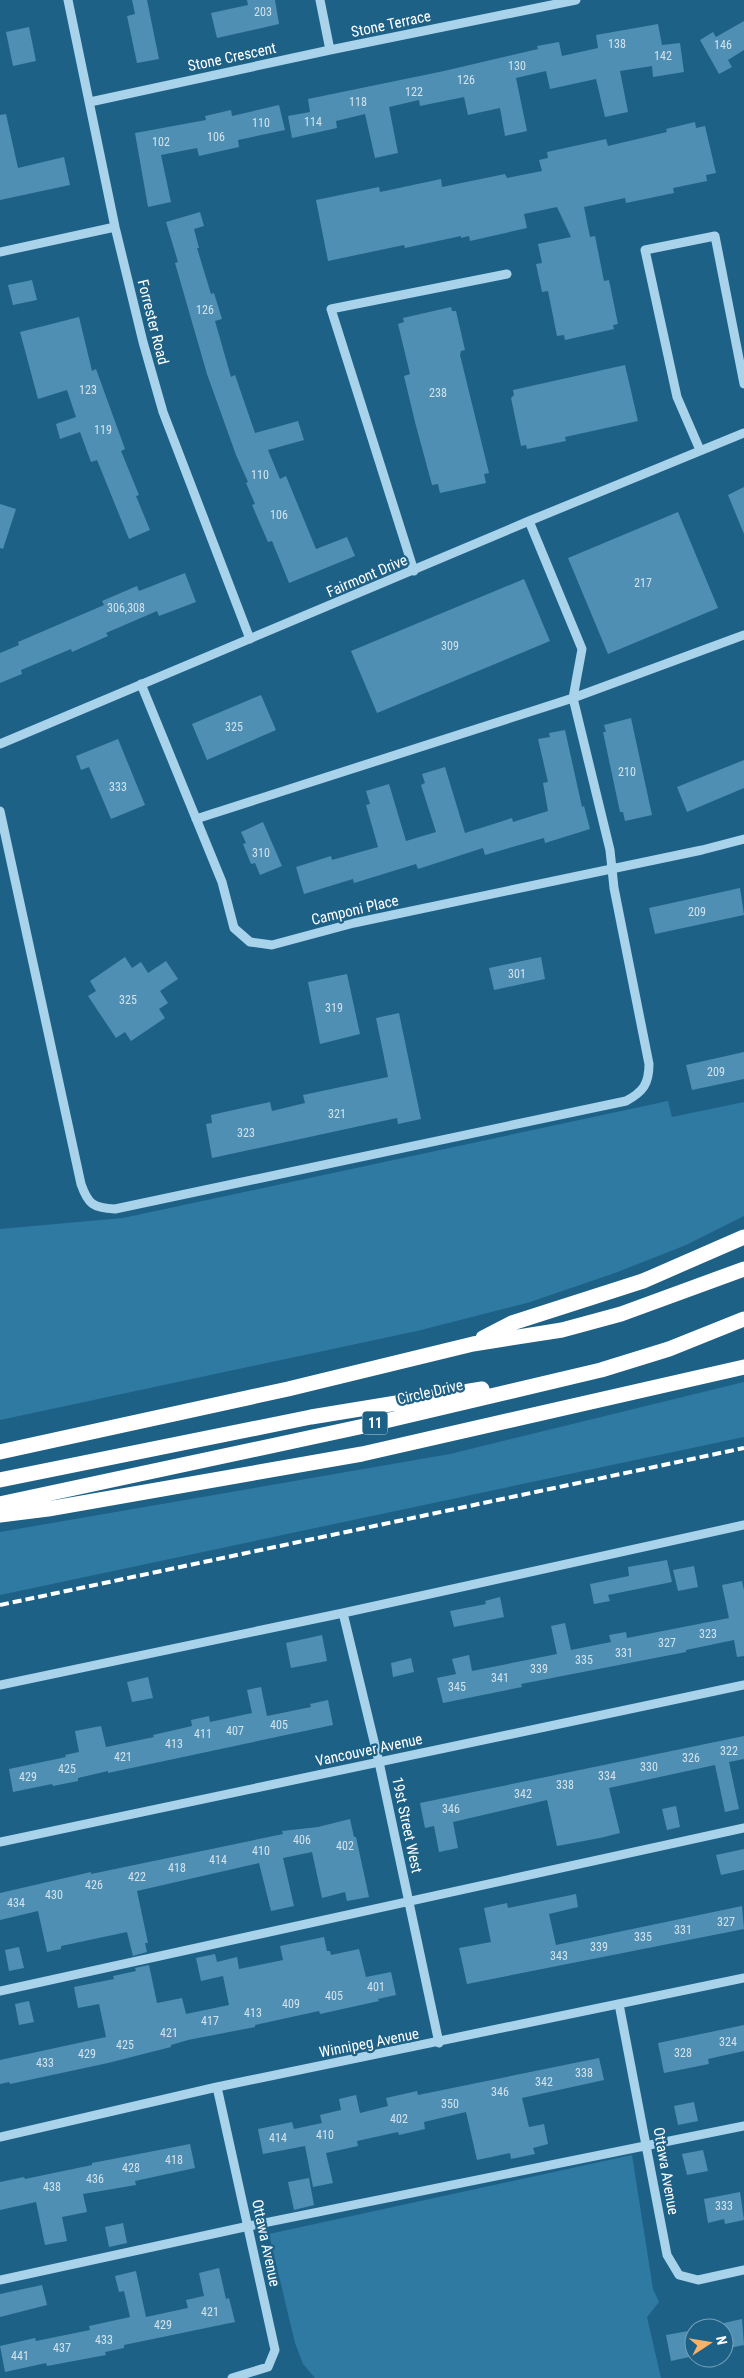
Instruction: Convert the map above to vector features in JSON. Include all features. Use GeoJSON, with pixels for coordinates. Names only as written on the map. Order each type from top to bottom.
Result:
{"type":"FeatureCollection","features":[{"type":"Feature","properties":{"kind":"highway"},"geometry":{"type":"LineString","coordinates":[[473,1344],[512,1323],[643,1281],[744,1237]]}},
{"type":"Feature","properties":{"kind":"highway"},"geometry":{"type":"LineString","coordinates":[[0,1452],[288,1389],[473,1344],[562,1330],[621,1314],[744,1269]]}},
{"type":"Feature","properties":{"kind":"highway","name":"Circle Drive"},"geometry":{"type":"LineString","coordinates":[[0,1504],[364,1426],[579,1375],[669,1349],[744,1319]]}},
{"type":"Feature","properties":{"kind":"highway"},"geometry":{"type":"LineString","coordinates":[[0,1515],[58,1508],[362,1454],[744,1367]]}},
{"type":"Feature","properties":{"kind":"highway"},"geometry":{"type":"LineString","coordinates":[[0,1480],[311,1417],[448,1394],[579,1375]]}},
{"type":"Feature","properties":{"kind":"street","name":"Forrester Road"},"geometry":{"type":"LineString","coordinates":[[68,0],[115,227],[143,342],[163,412],[250,639]]}},
{"type":"Feature","properties":{"kind":"street"},"geometry":{"type":"LineString","coordinates":[[320,0],[330,50]]}},
{"type":"Feature","properties":{"kind":"street","name":"Stone Terrace"},"geometry":{"type":"LineString","coordinates":[[330,50],[576,0]]}},
{"type":"Feature","properties":{"kind":"street","name":"Stone Crescent"},"geometry":{"type":"LineString","coordinates":[[90,102],[330,50]]}},
{"type":"Feature","properties":{"kind":"street"},"geometry":{"type":"LineString","coordinates":[[0,252],[115,227]]}},
{"type":"Feature","properties":{"kind":"street"},"geometry":{"type":"LineString","coordinates":[[700,450],[677,397],[645,250],[715,236],[744,384]]}},
{"type":"Feature","properties":{"kind":"street"},"geometry":{"type":"LineString","coordinates":[[414,571],[332,309],[507,274]]}},
{"type":"Feature","properties":{"kind":"street","name":"Fairmont Drive"},"geometry":{"type":"LineString","coordinates":[[0,744],[529,521],[744,433]]}},
{"type":"Feature","properties":{"kind":"street"},"geometry":{"type":"LineString","coordinates":[[0,811],[86,1200],[104,1208],[115,1208],[616,1103],[637,1095],[645,1088],[649,1077],[649,1064],[614,888],[613,868],[573,698],[582,649],[529,521]]}},
{"type":"Feature","properties":{"kind":"street"},"geometry":{"type":"LineString","coordinates":[[196,819],[573,698],[744,635]]}},
{"type":"Feature","properties":{"kind":"street","name":"Camponi Place"},"geometry":{"type":"LineString","coordinates":[[141,684],[222,882],[234,928],[250,942],[260,945],[272,945],[354,923],[702,850],[744,839]]}},
{"type":"Feature","properties":{"kind":"street"},"geometry":{"type":"LineString","coordinates":[[0,1685],[343,1613],[744,1525]]}},
{"type":"Feature","properties":{"kind":"street","name":"19st Street West"},"geometry":{"type":"LineString","coordinates":[[343,1613],[379,1762],[439,2043]]}},
{"type":"Feature","properties":{"kind":"street","name":"Vancouver Avenue"},"geometry":{"type":"LineString","coordinates":[[0,1842],[744,1685]]}},
{"type":"Feature","properties":{"kind":"street"},"geometry":{"type":"LineString","coordinates":[[0,1991],[410,1903],[744,1828]]}},
{"type":"Feature","properties":{"kind":"street","name":"Winnipeg Avenue"},"geometry":{"type":"LineString","coordinates":[[0,2137],[217,2087],[439,2043],[744,1978]]}},
{"type":"Feature","properties":{"kind":"street","name":"Ottawa Avenue"},"geometry":{"type":"LineString","coordinates":[[619,2004],[648,2145],[667,2255],[679,2275],[698,2280],[744,2270]]}},
{"type":"Feature","properties":{"kind":"street","name":"Ottawa Avenue"},"geometry":{"type":"LineString","coordinates":[[217,2087],[275,2350],[268,2367],[232,2378]]}},
{"type":"Feature","properties":{"kind":"street"},"geometry":{"type":"LineString","coordinates":[[0,2280],[249,2226],[744,2126]]}},
{"type":"Feature","properties":{"kind":"shaded area"},"geometry":{"type":"Polygon","coordinates":[[[668,1101],[672,1117],[744,1102],[744,1216],[686,1245],[615,1273],[527,1303],[417,1331],[0,1420],[0,1229],[123,1218],[668,1101]]]}},
{"type":"Feature","properties":{"kind":"shaded area"},"geometry":{"type":"Polygon","coordinates":[[[744,1382],[744,1437],[0,1595],[0,1532],[450,1454],[744,1382]]]}},
{"type":"Feature","properties":{"kind":"shaded area"},"geometry":{"type":"Polygon","coordinates":[[[632,2155],[653,2289],[659,2302],[647,2317],[661,2378],[315,2378],[303,2364],[295,2343],[269,2234],[632,2155]]]}},
{"type":"Feature","properties":{"kind":"building"},"geometry":{"type":"Polygon","coordinates":[[[132,0],[147,0],[159,59],[137,63],[127,16],[135,14],[132,0]]]}},
{"type":"Feature","properties":{"kind":"building"},"geometry":{"type":"Polygon","coordinates":[[[247,0],[275,0],[279,24],[217,38],[211,13],[248,5],[247,0]]]}},
{"type":"Feature","properties":{"kind":"building"},"geometry":{"type":"Polygon","coordinates":[[[744,21],[744,50],[728,60],[732,67],[719,74],[700,40],[713,32],[716,37],[744,21]]]}},
{"type":"Feature","properties":{"kind":"building"},"geometry":{"type":"Polygon","coordinates":[[[658,24],[662,45],[680,43],[684,72],[653,77],[652,66],[620,71],[628,112],[605,117],[596,79],[550,89],[546,71],[516,78],[527,131],[505,136],[500,108],[468,115],[464,97],[420,106],[419,100],[389,107],[398,153],[375,158],[365,114],[336,121],[337,128],[292,138],[288,116],[310,112],[308,99],[444,71],[538,49],[537,46],[559,42],[562,56],[598,48],[596,35],[658,24]]]}},
{"type":"Feature","properties":{"kind":"building"},"geometry":{"type":"Polygon","coordinates":[[[29,27],[36,61],[13,66],[6,32],[29,27]]]}},
{"type":"Feature","properties":{"kind":"building"},"geometry":{"type":"Polygon","coordinates":[[[279,105],[285,130],[238,140],[239,147],[199,156],[197,148],[161,155],[171,202],[148,207],[135,133],[206,120],[205,116],[231,110],[232,116],[279,105]]]}},
{"type":"Feature","properties":{"kind":"building"},"geometry":{"type":"Polygon","coordinates":[[[6,114],[18,168],[64,157],[70,185],[0,200],[0,115],[6,114]]]}},
{"type":"Feature","properties":{"kind":"building"},"geometry":{"type":"Polygon","coordinates":[[[695,122],[696,128],[705,126],[716,173],[706,175],[707,181],[673,188],[674,193],[626,203],[625,198],[584,207],[590,237],[595,236],[604,281],[609,280],[618,324],[613,325],[614,329],[565,340],[564,335],[557,336],[548,291],[542,292],[536,264],[542,263],[538,244],[571,237],[557,207],[524,214],[527,228],[470,241],[469,236],[461,238],[461,236],[405,248],[404,245],[328,261],[316,200],[379,187],[380,192],[441,179],[442,187],[505,174],[507,178],[542,171],[539,160],[548,158],[547,152],[606,139],[608,146],[667,132],[666,129],[695,122]]]}},
{"type":"Feature","properties":{"kind":"building"},"geometry":{"type":"Polygon","coordinates":[[[200,212],[204,226],[194,229],[199,248],[197,248],[211,294],[214,293],[222,319],[215,321],[231,377],[235,375],[255,433],[298,421],[304,440],[268,450],[280,479],[286,476],[316,549],[347,537],[355,556],[289,583],[272,541],[268,542],[252,505],[255,504],[246,483],[248,482],[236,455],[207,374],[175,263],[178,262],[166,222],[200,212]]]}},
{"type":"Feature","properties":{"kind":"building"},"geometry":{"type":"Polygon","coordinates":[[[32,280],[37,300],[13,305],[8,285],[32,280]]]}},
{"type":"Feature","properties":{"kind":"building"},"geometry":{"type":"Polygon","coordinates":[[[451,307],[452,311],[456,311],[465,350],[461,351],[460,355],[489,473],[484,474],[486,483],[440,493],[438,484],[432,485],[415,422],[404,376],[410,374],[398,324],[404,322],[403,318],[451,307]]]}},
{"type":"Feature","properties":{"kind":"building"},"geometry":{"type":"Polygon","coordinates":[[[79,317],[92,371],[96,369],[125,449],[121,451],[139,495],[136,496],[150,530],[129,539],[97,460],[91,462],[80,432],[60,439],[56,424],[76,417],[67,390],[38,399],[20,332],[79,317]]]}},
{"type":"Feature","properties":{"kind":"building"},"geometry":{"type":"Polygon","coordinates":[[[625,365],[638,421],[565,437],[566,441],[527,449],[526,445],[521,446],[511,398],[514,395],[513,390],[625,365]]]}},
{"type":"Feature","properties":{"kind":"building"},"geometry":{"type":"Polygon","coordinates":[[[744,487],[744,534],[728,495],[744,487]]]}},
{"type":"Feature","properties":{"kind":"building"},"geometry":{"type":"Polygon","coordinates":[[[0,504],[16,509],[3,549],[0,548],[0,504]]]}},
{"type":"Feature","properties":{"kind":"building"},"geometry":{"type":"Polygon","coordinates":[[[678,512],[718,608],[608,654],[568,558],[678,512]]]}},
{"type":"Feature","properties":{"kind":"building"},"geometry":{"type":"Polygon","coordinates":[[[185,573],[196,602],[159,616],[157,611],[106,633],[108,636],[72,652],[71,649],[21,670],[22,674],[0,683],[0,653],[19,645],[18,642],[104,605],[102,601],[137,586],[139,591],[185,573]]]}},
{"type":"Feature","properties":{"kind":"building"},"geometry":{"type":"Polygon","coordinates":[[[524,579],[550,641],[377,713],[351,651],[524,579]]]}},
{"type":"Feature","properties":{"kind":"building"},"geometry":{"type":"Polygon","coordinates":[[[261,695],[276,730],[207,760],[192,724],[261,695]]]}},
{"type":"Feature","properties":{"kind":"building"},"geometry":{"type":"Polygon","coordinates":[[[631,718],[652,815],[625,821],[623,812],[620,812],[603,732],[606,732],[604,725],[631,718]]]}},
{"type":"Feature","properties":{"kind":"building"},"geometry":{"type":"Polygon","coordinates":[[[565,730],[582,807],[584,806],[590,829],[545,843],[544,838],[485,855],[483,848],[418,869],[416,864],[354,883],[353,879],[304,894],[296,867],[331,856],[332,860],[378,847],[366,805],[370,804],[366,791],[389,784],[406,841],[436,832],[421,785],[425,783],[422,774],[445,767],[465,833],[512,818],[513,822],[548,811],[543,783],[548,782],[538,739],[550,737],[549,733],[565,730]]]}},
{"type":"Feature","properties":{"kind":"building"},"geometry":{"type":"Polygon","coordinates":[[[118,739],[145,805],[111,819],[89,767],[81,770],[76,756],[118,739]]]}},
{"type":"Feature","properties":{"kind":"building"},"geometry":{"type":"Polygon","coordinates":[[[744,760],[744,788],[687,812],[677,787],[744,760]]]}},
{"type":"Feature","properties":{"kind":"building"},"geometry":{"type":"Polygon","coordinates":[[[263,822],[282,866],[260,875],[255,863],[251,864],[243,844],[246,843],[241,832],[263,822]]]}},
{"type":"Feature","properties":{"kind":"building"},"geometry":{"type":"Polygon","coordinates":[[[740,888],[744,915],[655,934],[649,908],[740,888]]]}},
{"type":"Feature","properties":{"kind":"building"},"geometry":{"type":"Polygon","coordinates":[[[125,957],[132,968],[141,962],[148,973],[166,961],[178,979],[160,991],[168,1003],[159,1009],[165,1018],[131,1041],[125,1032],[116,1038],[88,996],[96,991],[90,981],[125,957]]]}},
{"type":"Feature","properties":{"kind":"building"},"geometry":{"type":"Polygon","coordinates":[[[541,957],[545,979],[494,990],[489,968],[541,957]]]}},
{"type":"Feature","properties":{"kind":"building"},"geometry":{"type":"Polygon","coordinates":[[[347,974],[360,1034],[320,1044],[308,982],[347,974]]]}},
{"type":"Feature","properties":{"kind":"building"},"geometry":{"type":"Polygon","coordinates":[[[399,1013],[421,1119],[398,1124],[397,1118],[212,1158],[206,1124],[212,1123],[211,1115],[270,1102],[272,1111],[305,1103],[303,1095],[388,1077],[376,1018],[399,1013]]]}},
{"type":"Feature","properties":{"kind":"building"},"geometry":{"type":"Polygon","coordinates":[[[744,1052],[744,1079],[692,1090],[686,1065],[744,1052]]]}},
{"type":"Feature","properties":{"kind":"building"},"geometry":{"type":"Polygon","coordinates":[[[667,1560],[672,1582],[608,1595],[610,1601],[594,1604],[590,1584],[629,1576],[628,1567],[667,1560]]]}},
{"type":"Feature","properties":{"kind":"building"},"geometry":{"type":"Polygon","coordinates":[[[694,1566],[698,1587],[678,1591],[673,1570],[694,1566]]]}},
{"type":"Feature","properties":{"kind":"building"},"geometry":{"type":"Polygon","coordinates":[[[742,1581],[744,1590],[744,1656],[737,1657],[734,1640],[686,1650],[686,1652],[521,1684],[522,1687],[443,1703],[437,1678],[456,1674],[452,1659],[469,1655],[472,1671],[557,1654],[551,1626],[565,1623],[571,1650],[611,1642],[609,1635],[626,1632],[627,1638],[729,1618],[722,1585],[742,1581]]]}},
{"type":"Feature","properties":{"kind":"building"},"geometry":{"type":"Polygon","coordinates":[[[500,1597],[504,1617],[454,1627],[450,1611],[486,1604],[485,1601],[500,1597]]]}},
{"type":"Feature","properties":{"kind":"building"},"geometry":{"type":"Polygon","coordinates":[[[322,1635],[327,1661],[291,1668],[286,1643],[322,1635]]]}},
{"type":"Feature","properties":{"kind":"building"},"geometry":{"type":"Polygon","coordinates":[[[411,1658],[414,1672],[393,1677],[391,1663],[411,1658]]]}},
{"type":"Feature","properties":{"kind":"building"},"geometry":{"type":"Polygon","coordinates":[[[148,1677],[153,1698],[132,1702],[127,1682],[148,1677]]]}},
{"type":"Feature","properties":{"kind":"building"},"geometry":{"type":"Polygon","coordinates":[[[261,1687],[267,1716],[311,1707],[310,1704],[328,1700],[333,1725],[108,1773],[108,1771],[78,1778],[78,1781],[13,1792],[9,1769],[66,1757],[65,1755],[79,1752],[75,1731],[101,1726],[106,1747],[154,1737],[153,1735],[192,1726],[191,1720],[209,1716],[210,1722],[252,1713],[247,1690],[261,1687]]]}},
{"type":"Feature","properties":{"kind":"building"},"geometry":{"type":"Polygon","coordinates":[[[744,1736],[744,1759],[729,1762],[739,1809],[725,1812],[715,1765],[609,1788],[620,1833],[600,1838],[557,1846],[547,1800],[453,1822],[458,1848],[439,1852],[434,1826],[425,1828],[420,1803],[744,1736]]]}},
{"type":"Feature","properties":{"kind":"building"},"geometry":{"type":"Polygon","coordinates":[[[676,1806],[680,1827],[667,1830],[662,1809],[676,1806]]]}},
{"type":"Feature","properties":{"kind":"building"},"geometry":{"type":"Polygon","coordinates":[[[350,1819],[354,1837],[356,1837],[369,1897],[347,1901],[345,1892],[322,1898],[312,1852],[283,1858],[294,1906],[271,1911],[259,1863],[137,1891],[148,1943],[145,1943],[147,1952],[133,1956],[127,1932],[61,1946],[61,1949],[47,1952],[38,1911],[0,1920],[0,1893],[91,1872],[91,1874],[283,1834],[282,1831],[318,1827],[350,1819]]]}},
{"type":"Feature","properties":{"kind":"building"},"geometry":{"type":"Polygon","coordinates":[[[744,1849],[744,1870],[721,1875],[716,1855],[744,1849]]]}},
{"type":"Feature","properties":{"kind":"building"},"geometry":{"type":"Polygon","coordinates":[[[576,1894],[578,1907],[549,1914],[556,1945],[742,1906],[744,1929],[467,1984],[459,1948],[491,1942],[484,1908],[507,1903],[508,1908],[576,1894]]]}},
{"type":"Feature","properties":{"kind":"building"},"geometry":{"type":"Polygon","coordinates":[[[324,1937],[327,1951],[330,1951],[331,1955],[359,1949],[366,1977],[391,1972],[396,1995],[378,1999],[379,2001],[320,2014],[319,2011],[255,2025],[255,2027],[188,2040],[171,2045],[171,2047],[108,2063],[10,2084],[9,2082],[0,2084],[0,2060],[106,2037],[99,2004],[78,2008],[74,1987],[114,1979],[113,1976],[136,1971],[135,1968],[149,1965],[157,2003],[182,1998],[186,2014],[229,2005],[223,1976],[201,1981],[196,1958],[215,1954],[217,1962],[237,1957],[239,1969],[283,1960],[280,1946],[324,1937]]]}},
{"type":"Feature","properties":{"kind":"building"},"geometry":{"type":"Polygon","coordinates":[[[19,1947],[24,1968],[9,1971],[5,1950],[19,1947]]]}},
{"type":"Feature","properties":{"kind":"building"},"geometry":{"type":"Polygon","coordinates":[[[29,2001],[34,2022],[19,2025],[15,2004],[29,2001]]]}},
{"type":"Feature","properties":{"kind":"building"},"geometry":{"type":"Polygon","coordinates":[[[744,2025],[744,2051],[708,2059],[709,2064],[664,2073],[658,2043],[744,2025]]]}},
{"type":"Feature","properties":{"kind":"building"},"geometry":{"type":"Polygon","coordinates":[[[599,2058],[604,2080],[522,2098],[529,2127],[544,2124],[548,2144],[533,2148],[535,2154],[511,2159],[510,2153],[477,2160],[466,2112],[424,2122],[425,2129],[399,2135],[398,2132],[357,2141],[358,2146],[326,2153],[333,2183],[313,2187],[305,2146],[263,2154],[258,2129],[292,2122],[294,2129],[322,2123],[320,2115],[341,2110],[339,2099],[356,2095],[360,2113],[388,2106],[386,2098],[417,2091],[418,2095],[599,2058]]]}},
{"type":"Feature","properties":{"kind":"building"},"geometry":{"type":"Polygon","coordinates":[[[694,2102],[698,2121],[678,2125],[674,2106],[694,2102]]]}},
{"type":"Feature","properties":{"kind":"building"},"geometry":{"type":"Polygon","coordinates":[[[190,2144],[195,2168],[135,2181],[136,2185],[83,2194],[87,2212],[62,2217],[67,2241],[45,2245],[36,2202],[0,2210],[0,2182],[24,2177],[25,2179],[92,2165],[92,2163],[190,2144]]]}},
{"type":"Feature","properties":{"kind":"building"},"geometry":{"type":"Polygon","coordinates":[[[703,2150],[708,2171],[687,2175],[682,2154],[703,2150]]]}},
{"type":"Feature","properties":{"kind":"building"},"geometry":{"type":"Polygon","coordinates":[[[309,2178],[314,2205],[294,2210],[288,2182],[309,2178]]]}},
{"type":"Feature","properties":{"kind":"building"},"geometry":{"type":"Polygon","coordinates":[[[740,2192],[744,2220],[725,2224],[724,2219],[708,2223],[704,2199],[740,2192]]]}},
{"type":"Feature","properties":{"kind":"building"},"geometry":{"type":"Polygon","coordinates":[[[123,2223],[127,2243],[109,2247],[105,2227],[123,2223]]]}},
{"type":"Feature","properties":{"kind":"building"},"geometry":{"type":"Polygon","coordinates":[[[219,2268],[226,2299],[229,2298],[235,2322],[124,2345],[124,2348],[105,2352],[106,2355],[47,2366],[46,2363],[5,2372],[0,2346],[35,2338],[36,2341],[90,2330],[89,2326],[130,2317],[124,2291],[119,2292],[115,2276],[136,2271],[146,2317],[188,2308],[186,2300],[204,2296],[199,2273],[219,2268]]]}},
{"type":"Feature","properties":{"kind":"building"},"geometry":{"type":"Polygon","coordinates":[[[42,2285],[47,2305],[0,2317],[0,2294],[42,2285]]]}},
{"type":"Feature","properties":{"kind":"building"},"geometry":{"type":"Polygon","coordinates":[[[742,2319],[744,2345],[734,2347],[734,2321],[742,2319]]]}},
{"type":"Feature","properties":{"kind":"building"},"geometry":{"type":"Polygon","coordinates":[[[684,2332],[684,2358],[671,2361],[666,2335],[684,2332]]]}},
{"type":"Feature","properties":{"kind":"railway"},"geometry":{"type":"LineString","coordinates":[[0,1605],[744,1448]]}}]}
